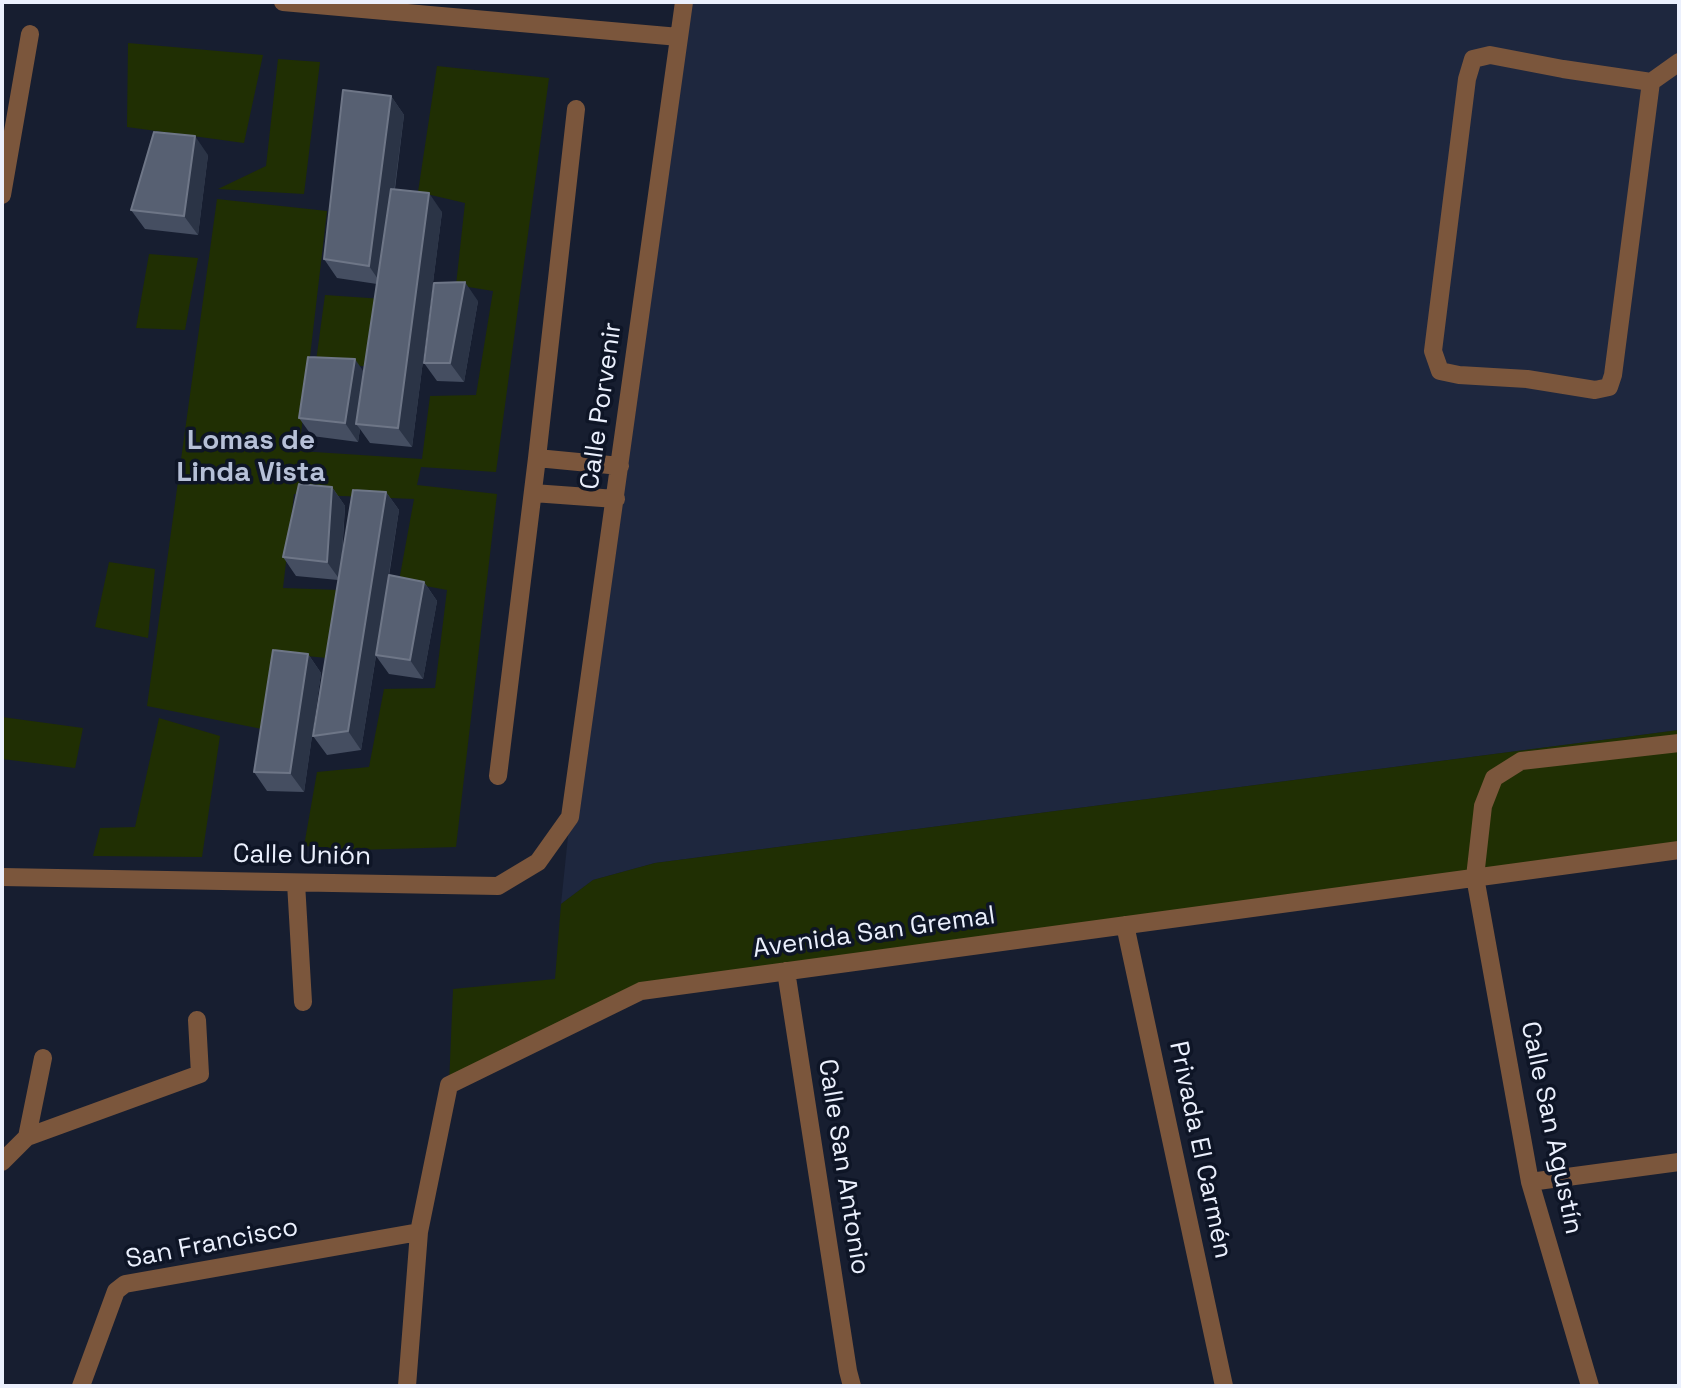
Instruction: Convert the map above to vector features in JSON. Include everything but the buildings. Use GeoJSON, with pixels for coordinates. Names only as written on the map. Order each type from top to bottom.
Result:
{"type":"FeatureCollection","features":[{"type":"Feature","properties":{"kind":"street"},"geometry":{"type":"LineString","coordinates":[[285,2],[679,37]]}},
{"type":"Feature","properties":{"kind":"street","name":"Calle Porvenir"},"geometry":{"type":"LineString","coordinates":[[570,817],[684,2]]}},
{"type":"Feature","properties":{"kind":"street"},"geometry":{"type":"LineString","coordinates":[[2,195],[30,34]]}},
{"type":"Feature","properties":{"kind":"street"},"geometry":{"type":"LineString","coordinates":[[1651,82],[1613,375],[1609,387],[1595,390],[1527,379],[1459,375],[1440,371],[1433,351],[1467,79],[1473,59],[1490,55],[1651,82],[1679,62]]}},
{"type":"Feature","properties":{"kind":"street"},"geometry":{"type":"LineString","coordinates":[[498,776],[576,109]]}},
{"type":"Feature","properties":{"kind":"street"},"geometry":{"type":"LineString","coordinates":[[537,458],[620,466]]}},
{"type":"Feature","properties":{"kind":"street"},"geometry":{"type":"LineString","coordinates":[[533,493],[615,499]]}},
{"type":"Feature","properties":{"kind":"street"},"geometry":{"type":"LineString","coordinates":[[1475,877],[1483,806],[1493,778],[1521,761],[1679,743]]}},
{"type":"Feature","properties":{"kind":"street","name":"Calle Unión"},"geometry":{"type":"LineString","coordinates":[[2,877],[498,886],[538,863],[570,817]]}},
{"type":"Feature","properties":{"kind":"street","name":"Avenida San Gremal"},"geometry":{"type":"LineString","coordinates":[[419,1232],[449,1085],[641,991],[1679,850]]}},
{"type":"Feature","properties":{"kind":"street","name":"Calle San Agustín"},"geometry":{"type":"LineString","coordinates":[[1475,877],[1530,1182],[1590,1386]]}},
{"type":"Feature","properties":{"kind":"street"},"geometry":{"type":"LineString","coordinates":[[296,883],[303,1002]]}},
{"type":"Feature","properties":{"kind":"street","name":"Privada El Carmén"},"geometry":{"type":"LineString","coordinates":[[1125,925],[1224,1386]]}},
{"type":"Feature","properties":{"kind":"street","name":"Calle San Antonio"},"geometry":{"type":"LineString","coordinates":[[786,971],[847,1381]]}},
{"type":"Feature","properties":{"kind":"street"},"geometry":{"type":"LineString","coordinates":[[2,1162],[27,1138],[200,1074],[197,1020]]}},
{"type":"Feature","properties":{"kind":"street"},"geometry":{"type":"LineString","coordinates":[[27,1138],[43,1058]]}},
{"type":"Feature","properties":{"kind":"street"},"geometry":{"type":"LineString","coordinates":[[1530,1182],[1679,1162]]}},
{"type":"Feature","properties":{"kind":"street"},"geometry":{"type":"LineString","coordinates":[[407,1386],[419,1232]]}},
{"type":"Feature","properties":{"kind":"street","name":"San Francisco"},"geometry":{"type":"LineString","coordinates":[[81,1386],[116,1291],[125,1284],[419,1232]]}},
{"type":"Feature","properties":{"kind":"shaded area"},"geometry":{"type":"Polygon","coordinates":[[[684,2],[1679,2],[1679,730],[655,863],[593,880],[561,904],[570,817],[684,2]]]}},
{"type":"Feature","properties":{"kind":"green space"},"geometry":{"type":"Polygon","coordinates":[[[128,43],[263,55],[244,143],[127,127],[128,43]]]}},
{"type":"Feature","properties":{"kind":"green space"},"geometry":{"type":"Polygon","coordinates":[[[278,59],[320,62],[304,194],[218,189],[266,166],[278,59]]]}},
{"type":"Feature","properties":{"kind":"green space"},"geometry":{"type":"Polygon","coordinates":[[[437,66],[549,78],[496,472],[421,467],[417,485],[497,494],[456,847],[359,850],[304,846],[317,772],[369,767],[384,689],[435,688],[447,590],[399,581],[414,499],[294,494],[283,588],[339,590],[327,658],[276,653],[267,730],[147,706],[217,199],[327,211],[299,451],[422,459],[430,396],[476,395],[493,291],[456,285],[465,203],[418,192],[437,66]]]}},
{"type":"Feature","properties":{"kind":"green space"},"geometry":{"type":"Polygon","coordinates":[[[149,254],[198,258],[185,330],[136,328],[149,254]]]}},
{"type":"Feature","properties":{"kind":"green space"},"geometry":{"type":"Polygon","coordinates":[[[325,295],[383,299],[371,367],[316,361],[325,295]]]}},
{"type":"Feature","properties":{"kind":"green space"},"geometry":{"type":"Polygon","coordinates":[[[109,562],[155,569],[148,638],[95,627],[109,562]]]}},
{"type":"Feature","properties":{"kind":"green space"},"geometry":{"type":"Polygon","coordinates":[[[2,717],[83,728],[75,768],[2,759],[2,717]]]}},
{"type":"Feature","properties":{"kind":"green space"},"geometry":{"type":"Polygon","coordinates":[[[159,718],[220,736],[202,857],[93,856],[100,828],[135,827],[159,718]]]}},
{"type":"Feature","properties":{"kind":"green space"},"geometry":{"type":"Polygon","coordinates":[[[1679,730],[1679,850],[641,991],[449,1085],[453,989],[555,979],[561,904],[593,880],[655,863],[1679,730]]]}},
{"type":"Feature","properties":{"kind":"district","name":"Lomas de Linda Vista"},"geometry":{"type":"Point","coordinates":[251,457]}}]}
